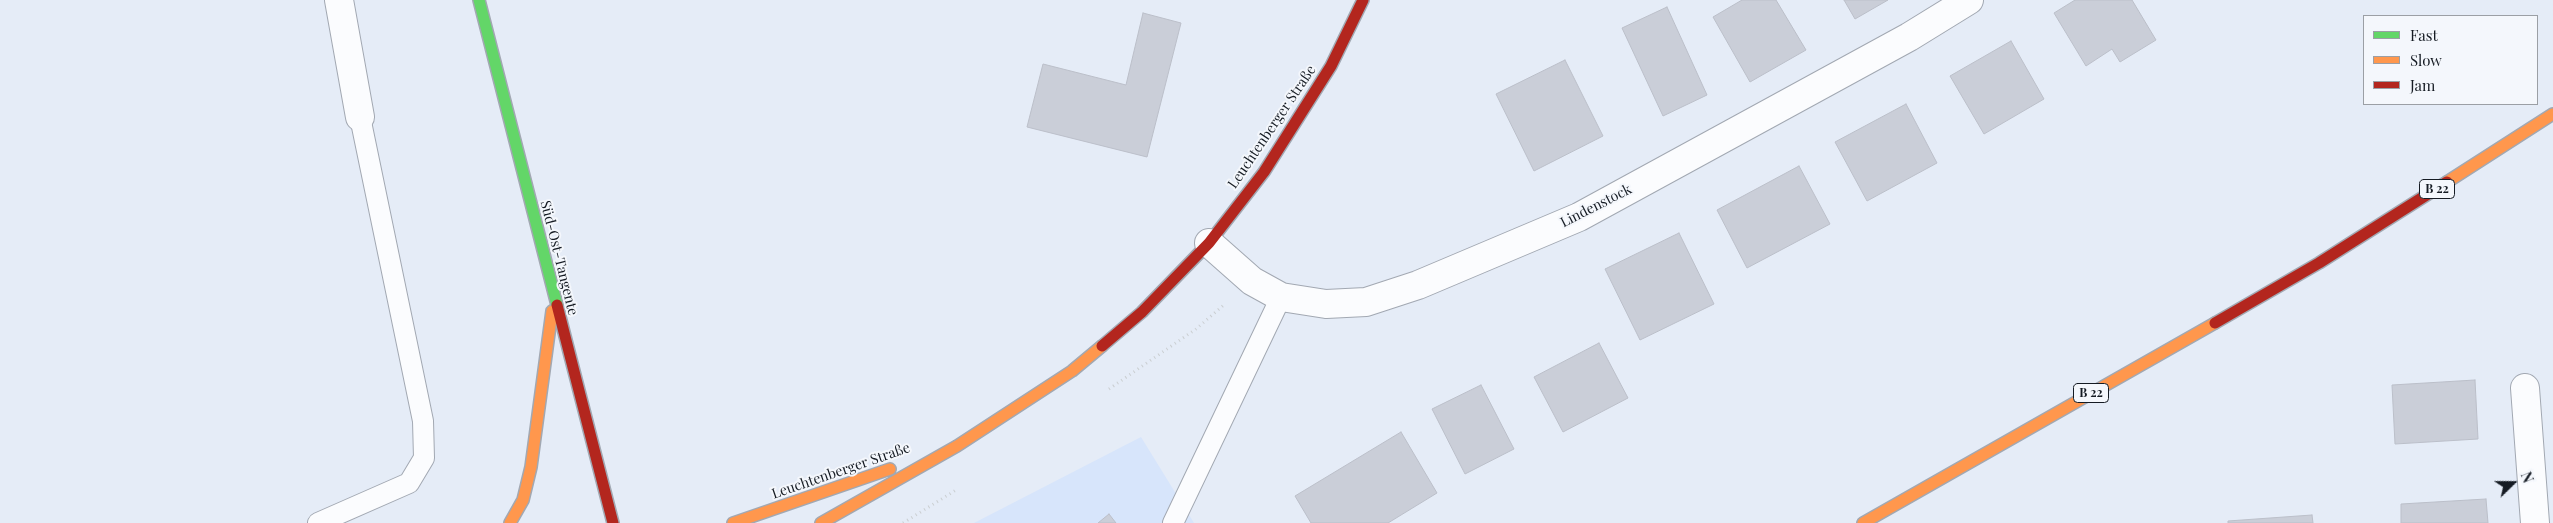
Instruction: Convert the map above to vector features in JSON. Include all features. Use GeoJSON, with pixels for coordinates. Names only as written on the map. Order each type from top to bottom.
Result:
{"type":"FeatureCollection","features":[{"type":"Feature","properties":{"kind":"main road","name":"Süd-Ost-Tangente"},"geometry":{"type":"LineString","coordinates":[[479,0],[612,523]]}},
{"type":"Feature","properties":{"kind":"main road","name":"Leuchtenberger Straße"},"geometry":{"type":"LineString","coordinates":[[821,523],[958,446],[1072,371],[1142,312],[1209,242],[1264,172],[1331,66],[1363,0]]}},
{"type":"Feature","properties":{"kind":"main road","name":"B 22"},"geometry":{"type":"LineString","coordinates":[[1863,523],[2319,263],[2553,114]]}},
{"type":"Feature","properties":{"kind":"main road"},"geometry":{"type":"LineString","coordinates":[[510,523],[523,500],[531,468],[554,297]]}},
{"type":"Feature","properties":{"kind":"main road","name":"Leuchtenberger Straße"},"geometry":{"type":"LineString","coordinates":[[733,523],[958,446]]}},
{"type":"Feature","properties":{"kind":"street"},"geometry":{"type":"LineString","coordinates":[[339,0],[360,117]]}},
{"type":"Feature","properties":{"kind":"street","name":"Lindenstock"},"geometry":{"type":"LineString","coordinates":[[1209,242],[1252,280],[1281,297],[1326,304],[1366,302],[1418,285],[1579,217],[1909,36],[1969,0]]}},
{"type":"Feature","properties":{"kind":"street"},"geometry":{"type":"LineString","coordinates":[[2526,388],[2535,523]]}},
{"type":"Feature","properties":{"kind":"lane"},"geometry":{"type":"LineString","coordinates":[[318,523],[409,484],[424,458],[423,421],[360,117]]}},
{"type":"Feature","properties":{"kind":"lane"},"geometry":{"type":"LineString","coordinates":[[1173,523],[1281,297]]}},
{"type":"Feature","properties":{"kind":"shaded area"},"geometry":{"type":"Polygon","coordinates":[[[1141,437],[1194,523],[974,523],[1141,437]]]}},
{"type":"Feature","properties":{"kind":"building"},"geometry":{"type":"Polygon","coordinates":[[[1742,0],[1776,0],[1806,50],[1750,82],[1713,17],[1742,0]]]}},
{"type":"Feature","properties":{"kind":"building"},"geometry":{"type":"Polygon","coordinates":[[[1844,0],[1888,0],[1855,19],[1844,0]]]}},
{"type":"Feature","properties":{"kind":"building"},"geometry":{"type":"Polygon","coordinates":[[[2075,0],[2132,0],[2156,40],[2120,62],[2112,49],[2086,66],[2054,13],[2075,0]]]}},
{"type":"Feature","properties":{"kind":"building"},"geometry":{"type":"Polygon","coordinates":[[[1667,7],[1707,95],[1663,116],[1622,28],[1667,7]]]}},
{"type":"Feature","properties":{"kind":"building"},"geometry":{"type":"Polygon","coordinates":[[[1143,13],[1181,23],[1147,157],[1027,127],[1043,64],[1126,85],[1143,13]]]}},
{"type":"Feature","properties":{"kind":"building"},"geometry":{"type":"Polygon","coordinates":[[[2011,41],[2044,99],[1984,134],[1950,76],[2011,41]]]}},
{"type":"Feature","properties":{"kind":"building"},"geometry":{"type":"Polygon","coordinates":[[[1565,60],[1603,136],[1534,171],[1496,94],[1565,60]]]}},
{"type":"Feature","properties":{"kind":"building"},"geometry":{"type":"Polygon","coordinates":[[[1906,104],[1937,163],[1867,201],[1835,142],[1906,104]]]}},
{"type":"Feature","properties":{"kind":"building"},"geometry":{"type":"Polygon","coordinates":[[[1799,166],[1830,224],[1747,268],[1717,210],[1799,166]]]}},
{"type":"Feature","properties":{"kind":"building"},"geometry":{"type":"Polygon","coordinates":[[[1679,233],[1714,304],[1640,340],[1605,269],[1679,233]]]}},
{"type":"Feature","properties":{"kind":"building"},"geometry":{"type":"Polygon","coordinates":[[[1599,343],[1628,398],[1563,432],[1534,377],[1599,343]]]}},
{"type":"Feature","properties":{"kind":"building"},"geometry":{"type":"Polygon","coordinates":[[[2475,380],[2478,439],[2395,444],[2392,385],[2475,380]]]}},
{"type":"Feature","properties":{"kind":"building"},"geometry":{"type":"Polygon","coordinates":[[[1481,385],[1514,449],[1465,474],[1432,409],[1481,385]]]}},
{"type":"Feature","properties":{"kind":"building"},"geometry":{"type":"Polygon","coordinates":[[[1401,432],[1437,493],[1388,523],[1311,523],[1295,496],[1401,432]]]}},
{"type":"Feature","properties":{"kind":"building"},"geometry":{"type":"Polygon","coordinates":[[[2486,499],[2488,523],[2401,523],[2401,504],[2486,499]]]}},
{"type":"Feature","properties":{"kind":"building"},"geometry":{"type":"Polygon","coordinates":[[[1109,514],[1116,523],[1098,523],[1109,514]]]}},
{"type":"Feature","properties":{"kind":"building"},"geometry":{"type":"Polygon","coordinates":[[[2312,515],[2313,523],[2228,523],[2228,521],[2312,515]]]}},
{"type":"Feature","properties":{"kind":"traffic: fast"},"geometry":{"type":"LineString","coordinates":[[479,0],[557,305]]}},
{"type":"Feature","properties":{"kind":"traffic: slow"},"geometry":{"type":"LineString","coordinates":[[2447,182],[2553,114]]}},
{"type":"Feature","properties":{"kind":"traffic: slow"},"geometry":{"type":"LineString","coordinates":[[510,523],[523,500],[531,467],[552,311]]}},
{"type":"Feature","properties":{"kind":"traffic: slow"},"geometry":{"type":"LineString","coordinates":[[1863,523],[2215,323]]}},
{"type":"Feature","properties":{"kind":"traffic: slow"},"geometry":{"type":"LineString","coordinates":[[821,523],[957,446],[1072,371],[1102,346]]}},
{"type":"Feature","properties":{"kind":"traffic: slow"},"geometry":{"type":"LineString","coordinates":[[733,523],[890,469]]}},
{"type":"Feature","properties":{"kind":"traffic: jam"},"geometry":{"type":"LineString","coordinates":[[1102,346],[1142,312],[1209,243],[1264,172],[1331,66],[1363,0]]}},
{"type":"Feature","properties":{"kind":"traffic: jam"},"geometry":{"type":"LineString","coordinates":[[2215,323],[2319,263],[2447,182]]}},
{"type":"Feature","properties":{"kind":"traffic: jam"},"geometry":{"type":"LineString","coordinates":[[557,305],[613,523]]}}]}
